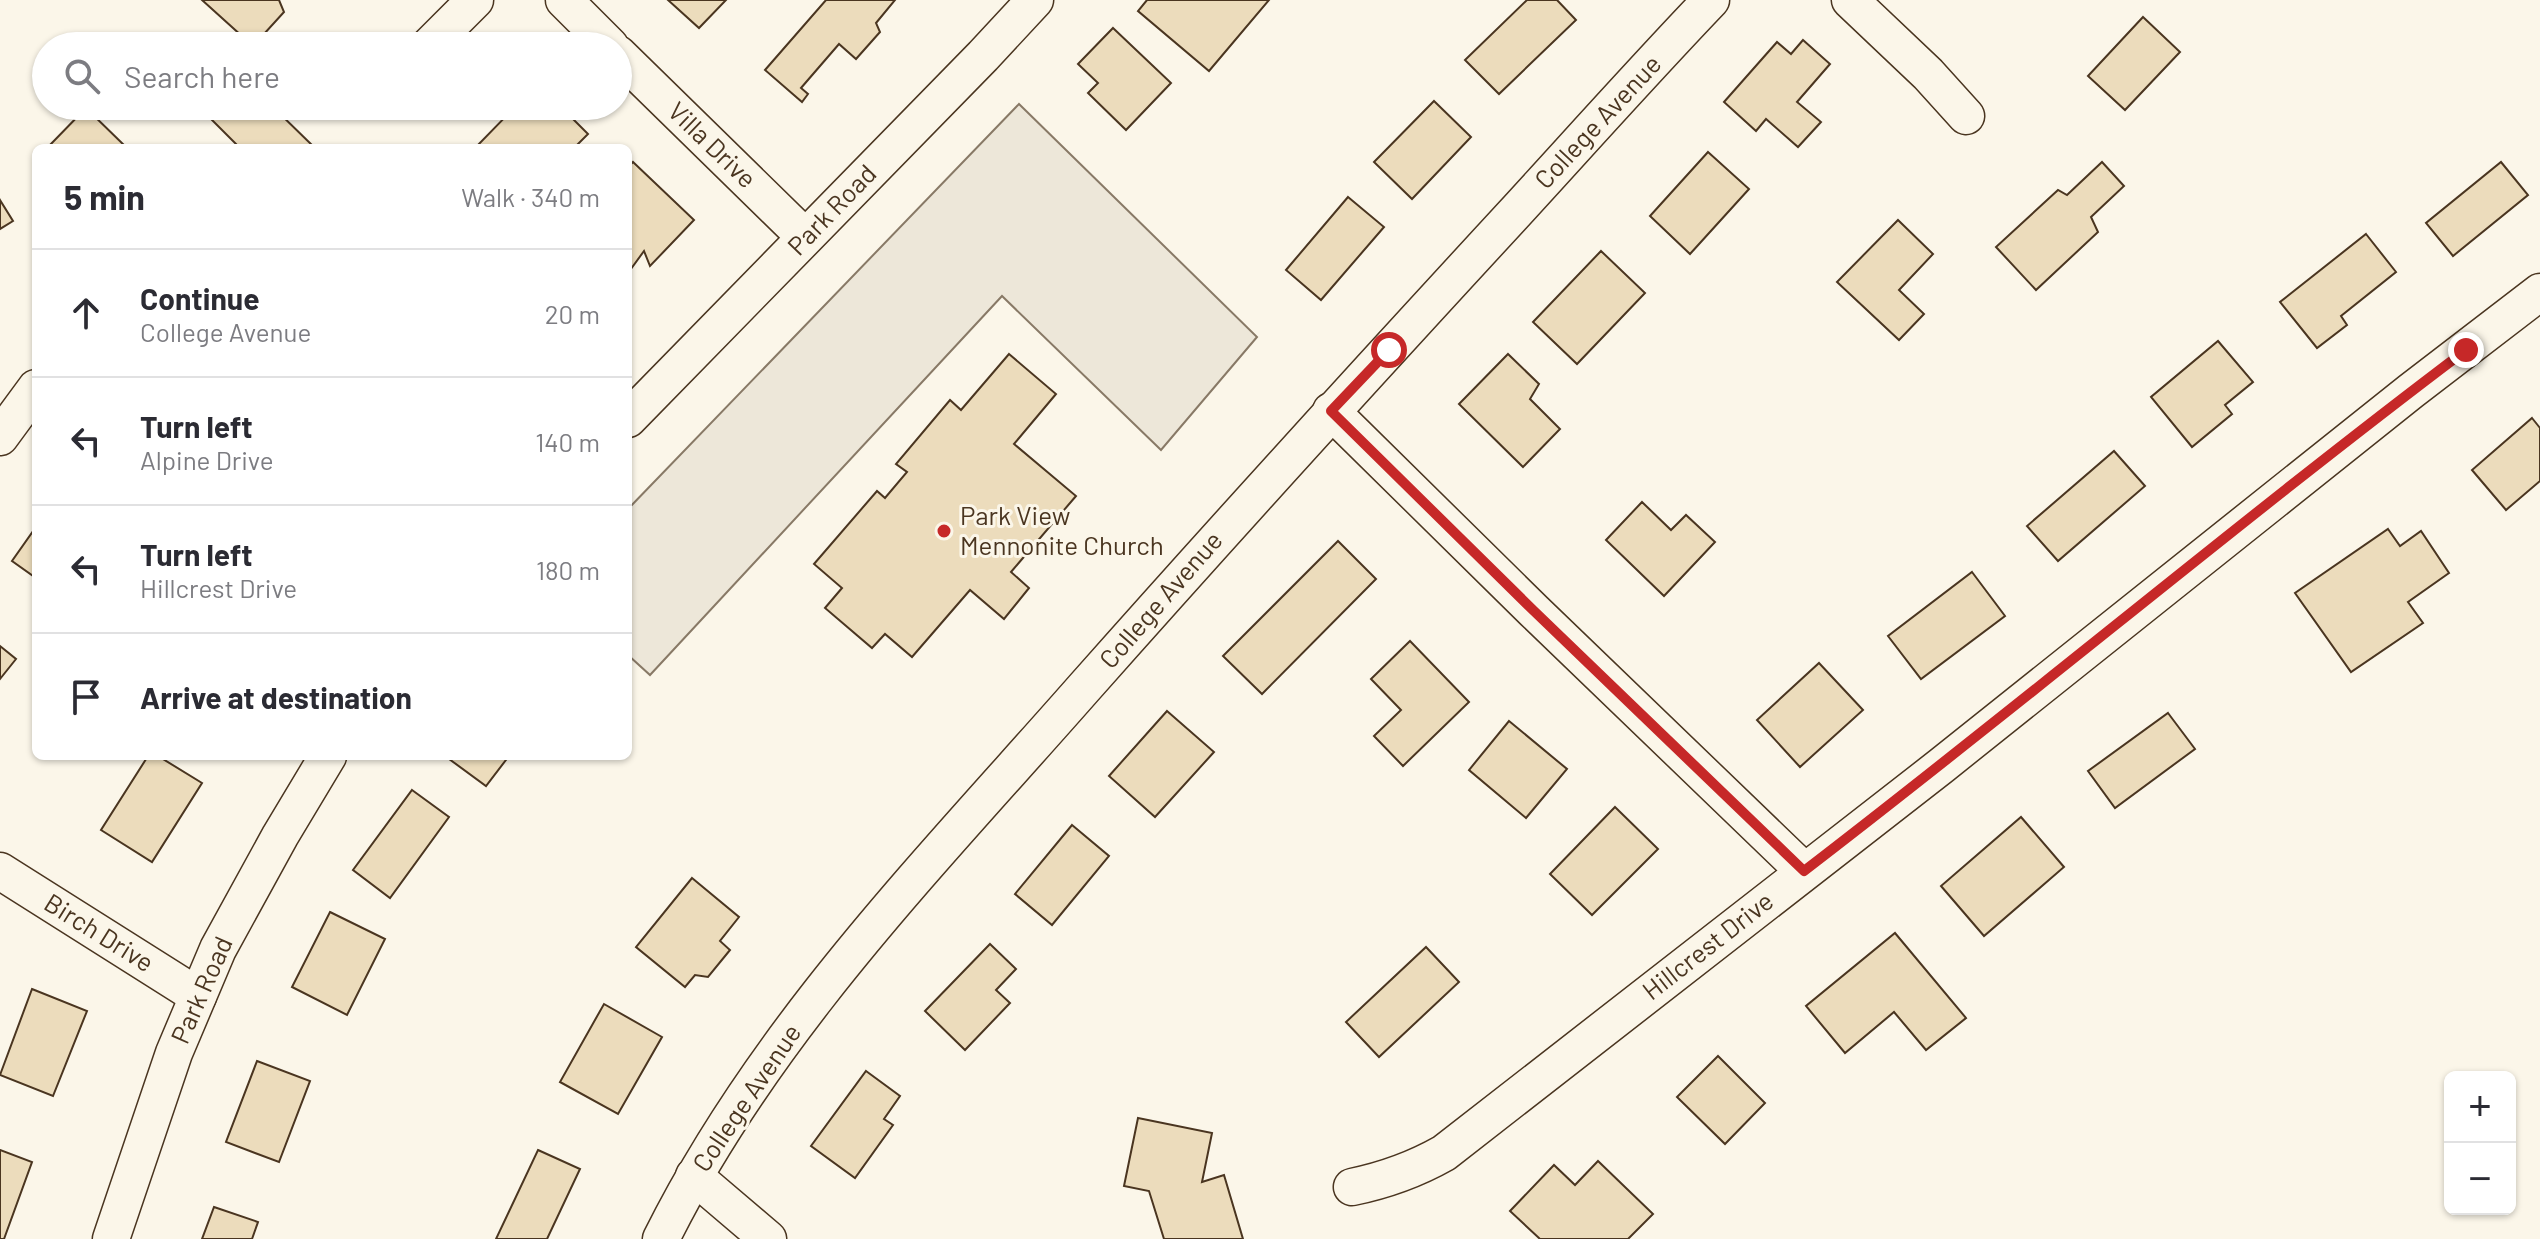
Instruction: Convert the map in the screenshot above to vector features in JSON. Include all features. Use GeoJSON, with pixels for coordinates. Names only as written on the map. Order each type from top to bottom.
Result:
{"type":"FeatureCollection","features":[{"type":"Feature","properties":{"kind":"street"},"geometry":{"type":"LineString","coordinates":[[443,32],[475,0]]}},
{"type":"Feature","properties":{"kind":"street"},"geometry":{"type":"LineString","coordinates":[[564,0],[596,32]]}},
{"type":"Feature","properties":{"kind":"street","name":"Park Road"},"geometry":{"type":"LineString","coordinates":[[632,415],[1035,0]]}},
{"type":"Feature","properties":{"kind":"street","name":"College Avenue"},"geometry":{"type":"LineString","coordinates":[[661,1239],[694,1176],[763,1068],[875,926],[1226,526],[1711,0]]}},
{"type":"Feature","properties":{"kind":"street"},"geometry":{"type":"LineString","coordinates":[[1850,0],[1928,74],[1966,116]]}},
{"type":"Feature","properties":{"kind":"street","name":"Villa Drive"},"geometry":{"type":"LineString","coordinates":[[632,68],[805,237]]}},
{"type":"Feature","properties":{"kind":"street","name":"Hillcrest Drive"},"geometry":{"type":"LineString","coordinates":[[1352,1187],[1383,1181],[1418,1168],[1444,1153],[1941,766],[2411,391],[2540,292]]}},
{"type":"Feature","properties":{"kind":"street"},"geometry":{"type":"LineString","coordinates":[[0,437],[32,393]]}},
{"type":"Feature","properties":{"kind":"street"},"geometry":{"type":"LineString","coordinates":[[1331,411],[1804,871]]}},
{"type":"Feature","properties":{"kind":"street","name":"Park Road"},"geometry":{"type":"LineString","coordinates":[[111,1239],[144,1135],[218,949],[326,760]]}},
{"type":"Feature","properties":{"kind":"street","name":"Birch Drive"},"geometry":{"type":"LineString","coordinates":[[0,871],[198,996]]}},
{"type":"Feature","properties":{"kind":"street"},"geometry":{"type":"LineString","coordinates":[[694,1176],[768,1239]]}},
{"type":"Feature","properties":{"kind":"shaded area"},"geometry":{"type":"Polygon","coordinates":[[[1019,104],[1257,337],[1161,450],[1002,296],[650,675],[632,659],[632,505],[1019,104]]]}},
{"type":"Feature","properties":{"kind":"building"},"geometry":{"type":"Polygon","coordinates":[[[202,0],[279,0],[284,12],[266,32],[237,32],[202,0]]]}},
{"type":"Feature","properties":{"kind":"building"},"geometry":{"type":"Polygon","coordinates":[[[668,0],[726,0],[699,28],[668,0]]]}},
{"type":"Feature","properties":{"kind":"building"},"geometry":{"type":"Polygon","coordinates":[[[826,0],[895,0],[876,23],[880,32],[856,59],[839,44],[801,88],[808,94],[802,102],[765,70],[826,0]]]}},
{"type":"Feature","properties":{"kind":"building"},"geometry":{"type":"Polygon","coordinates":[[[1147,0],[1269,0],[1209,71],[1138,11],[1147,0]]]}},
{"type":"Feature","properties":{"kind":"building"},"geometry":{"type":"Polygon","coordinates":[[[1527,0],[1557,0],[1576,20],[1499,94],[1465,60],[1527,0]]]}},
{"type":"Feature","properties":{"kind":"building"},"geometry":{"type":"Polygon","coordinates":[[[2143,17],[2180,52],[2125,110],[2088,76],[2143,17]]]}},
{"type":"Feature","properties":{"kind":"building"},"geometry":{"type":"Polygon","coordinates":[[[1113,28],[1171,83],[1126,130],[1088,93],[1098,83],[1078,64],[1113,28]]]}},
{"type":"Feature","properties":{"kind":"building"},"geometry":{"type":"Polygon","coordinates":[[[1803,40],[1830,64],[1797,102],[1821,122],[1798,147],[1766,119],[1756,131],[1724,102],[1777,42],[1791,54],[1803,40]]]}},
{"type":"Feature","properties":{"kind":"building"},"geometry":{"type":"Polygon","coordinates":[[[1434,101],[1471,137],[1412,199],[1374,162],[1434,101]]]}},
{"type":"Feature","properties":{"kind":"building"},"geometry":{"type":"Polygon","coordinates":[[[74,120],[98,120],[123,144],[51,144],[74,120]]]}},
{"type":"Feature","properties":{"kind":"building"},"geometry":{"type":"Polygon","coordinates":[[[212,120],[286,120],[311,144],[236,144],[212,120]]]}},
{"type":"Feature","properties":{"kind":"building"},"geometry":{"type":"Polygon","coordinates":[[[502,120],[574,120],[588,134],[578,144],[479,144],[502,120]]]}},
{"type":"Feature","properties":{"kind":"building"},"geometry":{"type":"Polygon","coordinates":[[[1708,152],[1749,189],[1690,254],[1650,216],[1708,152]]]}},
{"type":"Feature","properties":{"kind":"building"},"geometry":{"type":"Polygon","coordinates":[[[2102,162],[2124,186],[2091,217],[2098,232],[2036,290],[1996,247],[2058,190],[2067,195],[2102,162]]]}},
{"type":"Feature","properties":{"kind":"building"},"geometry":{"type":"Polygon","coordinates":[[[2501,162],[2528,195],[2453,256],[2426,223],[2501,162]]]}},
{"type":"Feature","properties":{"kind":"building"},"geometry":{"type":"Polygon","coordinates":[[[632,163],[694,220],[650,266],[644,251],[632,268],[632,163]]]}},
{"type":"Feature","properties":{"kind":"building"},"geometry":{"type":"Polygon","coordinates":[[[1348,197],[1384,227],[1321,300],[1286,270],[1348,197]]]}},
{"type":"Feature","properties":{"kind":"building"},"geometry":{"type":"Polygon","coordinates":[[[0,200],[13,221],[0,229],[0,200]]]}},
{"type":"Feature","properties":{"kind":"building"},"geometry":{"type":"Polygon","coordinates":[[[1898,220],[1933,254],[1899,290],[1924,314],[1899,340],[1837,282],[1898,220]]]}},
{"type":"Feature","properties":{"kind":"building"},"geometry":{"type":"Polygon","coordinates":[[[2366,234],[2396,272],[2341,316],[2347,325],[2317,348],[2280,302],[2366,234]]]}},
{"type":"Feature","properties":{"kind":"building"},"geometry":{"type":"Polygon","coordinates":[[[1601,251],[1645,293],[1577,364],[1533,322],[1601,251]]]}},
{"type":"Feature","properties":{"kind":"building"},"geometry":{"type":"Polygon","coordinates":[[[2218,341],[2253,382],[2225,405],[2232,414],[2192,447],[2151,397],[2218,341]]]}},
{"type":"Feature","properties":{"kind":"building","name":"Park View Mennonite Church"},"geometry":{"type":"Polygon","coordinates":[[[1009,354],[1056,394],[1014,444],[1076,496],[1011,572],[1029,588],[1004,619],[970,590],[912,657],[885,634],[872,648],[825,608],[842,588],[814,564],[877,491],[885,498],[907,472],[896,464],[950,400],[961,410],[1009,354]]]}},
{"type":"Feature","properties":{"kind":"building"},"geometry":{"type":"Polygon","coordinates":[[[1508,354],[1539,384],[1530,399],[1560,429],[1523,467],[1459,404],[1508,354]]]}},
{"type":"Feature","properties":{"kind":"building"},"geometry":{"type":"Polygon","coordinates":[[[2532,418],[2540,428],[2540,481],[2506,510],[2472,470],[2532,418]]]}},
{"type":"Feature","properties":{"kind":"building"},"geometry":{"type":"Polygon","coordinates":[[[2114,451],[2145,486],[2058,561],[2027,526],[2114,451]]]}},
{"type":"Feature","properties":{"kind":"building"},"geometry":{"type":"Polygon","coordinates":[[[1642,502],[1671,530],[1686,515],[1715,542],[1664,596],[1606,540],[1642,502]]]}},
{"type":"Feature","properties":{"kind":"building"},"geometry":{"type":"Polygon","coordinates":[[[2388,529],[2400,546],[2421,531],[2449,573],[2408,602],[2423,623],[2351,672],[2295,593],[2388,529]]]}},
{"type":"Feature","properties":{"kind":"building"},"geometry":{"type":"Polygon","coordinates":[[[32,533],[32,575],[12,561],[32,533]]]}},
{"type":"Feature","properties":{"kind":"building"},"geometry":{"type":"Polygon","coordinates":[[[1338,541],[1376,579],[1262,694],[1223,656],[1338,541]]]}},
{"type":"Feature","properties":{"kind":"building"},"geometry":{"type":"Polygon","coordinates":[[[1972,572],[2005,616],[1921,679],[1888,636],[1972,572]]]}},
{"type":"Feature","properties":{"kind":"building"},"geometry":{"type":"Polygon","coordinates":[[[1410,641],[1469,702],[1403,766],[1374,736],[1401,710],[1371,679],[1410,641]]]}},
{"type":"Feature","properties":{"kind":"building"},"geometry":{"type":"Polygon","coordinates":[[[0,646],[16,659],[0,679],[0,646]]]}},
{"type":"Feature","properties":{"kind":"building"},"geometry":{"type":"Polygon","coordinates":[[[1819,663],[1863,710],[1800,767],[1757,720],[1819,663]]]}},
{"type":"Feature","properties":{"kind":"building"},"geometry":{"type":"Polygon","coordinates":[[[1167,711],[1214,752],[1155,817],[1109,776],[1167,711]]]}},
{"type":"Feature","properties":{"kind":"building"},"geometry":{"type":"Polygon","coordinates":[[[2168,713],[2195,749],[2115,808],[2088,771],[2168,713]]]}},
{"type":"Feature","properties":{"kind":"building"},"geometry":{"type":"Polygon","coordinates":[[[1509,721],[1567,769],[1526,818],[1469,770],[1509,721]]]}},
{"type":"Feature","properties":{"kind":"building"},"geometry":{"type":"Polygon","coordinates":[[[145,760],[165,760],[202,783],[152,862],[101,830],[145,760]]]}},
{"type":"Feature","properties":{"kind":"building"},"geometry":{"type":"Polygon","coordinates":[[[450,760],[506,760],[486,786],[450,760]]]}},
{"type":"Feature","properties":{"kind":"building"},"geometry":{"type":"Polygon","coordinates":[[[412,790],[449,817],[390,898],[353,870],[412,790]]]}},
{"type":"Feature","properties":{"kind":"building"},"geometry":{"type":"Polygon","coordinates":[[[1615,807],[1658,849],[1592,915],[1550,874],[1615,807]]]}},
{"type":"Feature","properties":{"kind":"building"},"geometry":{"type":"Polygon","coordinates":[[[2021,817],[2064,867],[1984,936],[1941,886],[2021,817]]]}},
{"type":"Feature","properties":{"kind":"building"},"geometry":{"type":"Polygon","coordinates":[[[1072,825],[1109,856],[1052,925],[1015,894],[1072,825]]]}},
{"type":"Feature","properties":{"kind":"building"},"geometry":{"type":"Polygon","coordinates":[[[692,878],[739,917],[720,941],[730,950],[708,977],[695,975],[685,987],[636,947],[692,878]]]}},
{"type":"Feature","properties":{"kind":"building"},"geometry":{"type":"Polygon","coordinates":[[[330,912],[385,939],[347,1015],[292,987],[330,912]]]}},
{"type":"Feature","properties":{"kind":"building"},"geometry":{"type":"Polygon","coordinates":[[[1895,933],[1966,1018],[1926,1050],[1894,1012],[1845,1053],[1806,1006],[1895,933]]]}},
{"type":"Feature","properties":{"kind":"building"},"geometry":{"type":"Polygon","coordinates":[[[990,944],[1016,969],[996,990],[1010,1003],[965,1050],[925,1011],[990,944]]]}},
{"type":"Feature","properties":{"kind":"building"},"geometry":{"type":"Polygon","coordinates":[[[1426,947],[1459,982],[1379,1057],[1346,1022],[1426,947]]]}},
{"type":"Feature","properties":{"kind":"building"},"geometry":{"type":"Polygon","coordinates":[[[32,989],[87,1011],[53,1096],[0,1075],[32,989]]]}},
{"type":"Feature","properties":{"kind":"building"},"geometry":{"type":"Polygon","coordinates":[[[604,1004],[662,1037],[618,1114],[560,1082],[604,1004]]]}},
{"type":"Feature","properties":{"kind":"building"},"geometry":{"type":"Polygon","coordinates":[[[1718,1056],[1765,1103],[1725,1144],[1677,1097],[1718,1056]]]}},
{"type":"Feature","properties":{"kind":"building"},"geometry":{"type":"Polygon","coordinates":[[[257,1061],[310,1081],[279,1162],[226,1142],[257,1061]]]}},
{"type":"Feature","properties":{"kind":"building"},"geometry":{"type":"Polygon","coordinates":[[[866,1071],[900,1096],[884,1119],[893,1125],[855,1178],[811,1146],[866,1071]]]}},
{"type":"Feature","properties":{"kind":"building"},"geometry":{"type":"Polygon","coordinates":[[[1138,1118],[1212,1133],[1202,1182],[1224,1175],[1243,1239],[1164,1239],[1149,1191],[1124,1186],[1138,1118]]]}},
{"type":"Feature","properties":{"kind":"building"},"geometry":{"type":"Polygon","coordinates":[[[0,1150],[32,1162],[4,1239],[0,1239],[0,1150]]]}},
{"type":"Feature","properties":{"kind":"building"},"geometry":{"type":"Polygon","coordinates":[[[538,1150],[580,1169],[547,1239],[496,1239],[538,1150]]]}},
{"type":"Feature","properties":{"kind":"building"},"geometry":{"type":"Polygon","coordinates":[[[1598,1161],[1653,1214],[1628,1239],[1540,1239],[1510,1211],[1554,1165],[1575,1185],[1598,1161]]]}},
{"type":"Feature","properties":{"kind":"building"},"geometry":{"type":"Polygon","coordinates":[[[214,1207],[258,1222],[252,1239],[202,1239],[214,1207]]]}},
{"type":"Feature","properties":{"kind":"place","name":"Park View Mennonite Church"},"geometry":{"type":"Point","coordinates":[944,531]}},
{"type":"Feature","properties":{"kind":"route"},"geometry":{"type":"LineString","coordinates":[[1389,350],[1331,411],[1804,871],[2466,350]]}}]}
